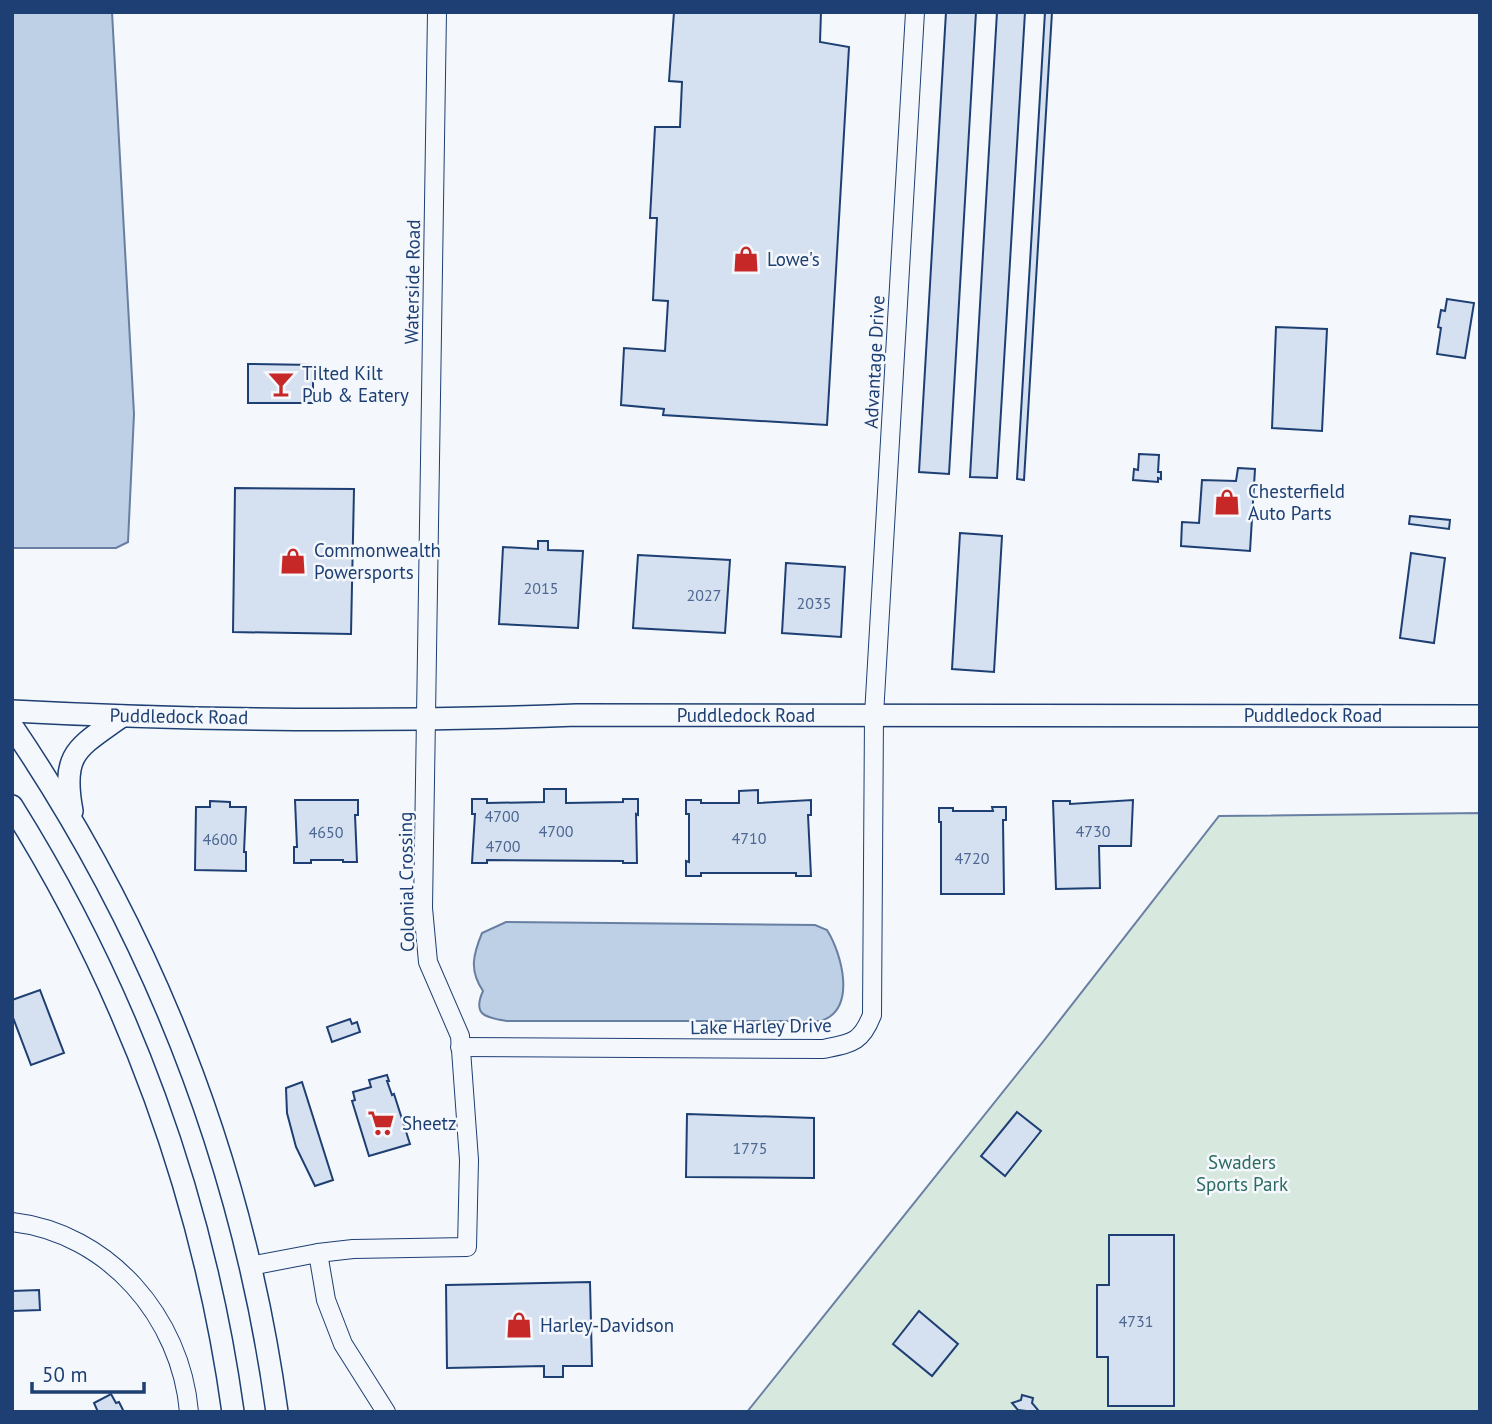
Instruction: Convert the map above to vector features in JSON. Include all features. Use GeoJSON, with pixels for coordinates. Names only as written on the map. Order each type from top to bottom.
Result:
{"type":"FeatureCollection","features":[{"type":"Feature","properties":{"kind":"main road","name":"Puddledock Road"},"geometry":{"type":"LineString","coordinates":[[12,710],[122,716],[427,720],[577,715],[1480,716]]}},
{"type":"Feature","properties":{"kind":"main road"},"geometry":{"type":"LineString","coordinates":[[74,823],[68,789],[68,771],[73,756],[83,745],[122,716]]}},
{"type":"Feature","properties":{"kind":"main road"},"geometry":{"type":"LineString","coordinates":[[12,726],[74,823],[121,909],[169,1010],[199,1087],[224,1165],[250,1266],[277,1412]]}},
{"type":"Feature","properties":{"kind":"main road"},"geometry":{"type":"LineString","coordinates":[[12,806],[62,891],[97,958],[122,1011],[152,1088],[198,1230],[216,1309],[233,1412]]}},
{"type":"Feature","properties":{"kind":"street","name":"Waterside Road"},"geometry":{"type":"LineString","coordinates":[[427,720],[437,12]]}},
{"type":"Feature","properties":{"kind":"street","name":"Advantage Drive"},"geometry":{"type":"LineString","coordinates":[[874,715],[915,12]]}},
{"type":"Feature","properties":{"kind":"street","name":"Lake Harley Drive"},"geometry":{"type":"LineString","coordinates":[[460,1047],[823,1049],[850,1044],[865,1031],[872,1015],[874,715]]}},
{"type":"Feature","properties":{"kind":"street","name":"Colonial Crossing"},"geometry":{"type":"LineString","coordinates":[[318,1253],[353,1249],[467,1247],[469,1160],[460,1036],[428,962],[424,908],[427,720]]}},
{"type":"Feature","properties":{"kind":"street"},"geometry":{"type":"LineString","coordinates":[[12,1222],[42,1228],[69,1238],[93,1251],[136,1287],[157,1315],[175,1350],[189,1412]]}},
{"type":"Feature","properties":{"kind":"street"},"geometry":{"type":"LineString","coordinates":[[250,1266],[318,1253],[326,1300],[343,1344],[386,1412]]}},
{"type":"Feature","properties":{"kind":"green space","name":"Swaders Sports Park"},"geometry":{"type":"Polygon","coordinates":[[[1480,813],[1480,1412],[747,1412],[1042,1043],[1219,816],[1480,813]]]}},
{"type":"Feature","properties":{"kind":"water"},"geometry":{"type":"Polygon","coordinates":[[[12,12],[112,12],[134,414],[128,542],[116,548],[12,548],[12,12]]]}},
{"type":"Feature","properties":{"kind":"water"},"geometry":{"type":"Polygon","coordinates":[[[506,922],[815,925],[827,930],[833,940],[841,966],[843,993],[832,1015],[821,1021],[499,1020],[487,1017],[480,1010],[483,991],[476,976],[474,962],[482,933],[506,922]]]}},
{"type":"Feature","properties":{"kind":"building","name":"Lowe's"},"geometry":{"type":"Polygon","coordinates":[[[674,12],[821,12],[820,42],[849,47],[827,425],[663,415],[664,409],[621,405],[624,348],[665,351],[668,301],[653,300],[657,218],[650,218],[655,127],[680,127],[682,82],[669,81],[674,12]]]}},
{"type":"Feature","properties":{"kind":"building"},"geometry":{"type":"Polygon","coordinates":[[[946,12],[976,12],[949,474],[919,472],[946,12]]]}},
{"type":"Feature","properties":{"kind":"building"},"geometry":{"type":"Polygon","coordinates":[[[997,12],[1025,12],[997,478],[970,477],[997,12]]]}},
{"type":"Feature","properties":{"kind":"building"},"geometry":{"type":"Polygon","coordinates":[[[1045,12],[1052,12],[1024,480],[1017,479],[1045,12]]]}},
{"type":"Feature","properties":{"kind":"building"},"geometry":{"type":"Polygon","coordinates":[[[1447,299],[1474,303],[1465,358],[1437,354],[1441,310],[1445,311],[1447,299]]]}},
{"type":"Feature","properties":{"kind":"building"},"geometry":{"type":"Polygon","coordinates":[[[1276,327],[1327,329],[1322,431],[1272,428],[1276,327]]]}},
{"type":"Feature","properties":{"kind":"building","name":"Tilted Kilt Pub & Eatery"},"geometry":{"type":"Polygon","coordinates":[[[248,364],[313,365],[313,403],[248,403],[248,364]]]}},
{"type":"Feature","properties":{"kind":"building"},"geometry":{"type":"Polygon","coordinates":[[[1139,454],[1159,455],[1158,472],[1161,472],[1161,479],[1158,478],[1158,482],[1133,480],[1134,469],[1138,470],[1139,454]]]}},
{"type":"Feature","properties":{"kind":"building","name":"Chesterfield Auto Parts"},"geometry":{"type":"Polygon","coordinates":[[[1238,468],[1255,469],[1250,551],[1181,546],[1182,522],[1199,523],[1202,480],[1236,481],[1238,468]]]}},
{"type":"Feature","properties":{"kind":"building","name":"Commonwealth Powersports"},"geometry":{"type":"Polygon","coordinates":[[[235,488],[354,489],[351,634],[233,632],[235,488]]]}},
{"type":"Feature","properties":{"kind":"building"},"geometry":{"type":"Polygon","coordinates":[[[1410,516],[1450,520],[1449,529],[1409,524],[1410,516]]]}},
{"type":"Feature","properties":{"kind":"building"},"geometry":{"type":"Polygon","coordinates":[[[960,533],[1002,536],[994,672],[952,669],[960,533]]]}},
{"type":"Feature","properties":{"kind":"building"},"geometry":{"type":"Polygon","coordinates":[[[538,541],[548,541],[548,550],[583,551],[578,628],[499,624],[503,547],[538,549],[538,541]]]}},
{"type":"Feature","properties":{"kind":"building"},"geometry":{"type":"Polygon","coordinates":[[[1411,553],[1445,558],[1434,643],[1400,638],[1411,553]]]}},
{"type":"Feature","properties":{"kind":"building"},"geometry":{"type":"Polygon","coordinates":[[[638,555],[730,560],[725,633],[633,628],[638,555]]]}},
{"type":"Feature","properties":{"kind":"building"},"geometry":{"type":"Polygon","coordinates":[[[786,563],[845,567],[841,637],[782,633],[786,563]]]}},
{"type":"Feature","properties":{"kind":"building"},"geometry":{"type":"Polygon","coordinates":[[[544,789],[566,789],[566,803],[623,802],[623,799],[638,799],[637,863],[487,860],[487,863],[472,863],[475,814],[472,814],[472,799],[487,799],[487,803],[544,802],[544,789]]]}},
{"type":"Feature","properties":{"kind":"building"},"geometry":{"type":"Polygon","coordinates":[[[758,790],[758,803],[811,800],[811,815],[808,815],[811,876],[796,876],[796,873],[701,873],[701,876],[686,876],[686,861],[689,862],[689,814],[686,814],[686,800],[701,800],[701,803],[739,803],[739,791],[758,790]]]}},
{"type":"Feature","properties":{"kind":"building"},"geometry":{"type":"Polygon","coordinates":[[[295,800],[358,800],[358,815],[355,815],[357,862],[311,860],[311,863],[294,863],[294,847],[297,847],[295,800]]]}},
{"type":"Feature","properties":{"kind":"building"},"geometry":{"type":"Polygon","coordinates":[[[1133,800],[1131,846],[1099,846],[1100,888],[1056,889],[1053,801],[1070,801],[1070,804],[1133,800]]]}},
{"type":"Feature","properties":{"kind":"building"},"geometry":{"type":"Polygon","coordinates":[[[210,801],[230,802],[230,807],[246,807],[246,871],[195,870],[196,807],[210,807],[210,801]]]}},
{"type":"Feature","properties":{"kind":"building"},"geometry":{"type":"Polygon","coordinates":[[[992,807],[1006,807],[1006,820],[1003,820],[1004,894],[941,894],[939,808],[953,808],[953,811],[993,811],[992,807]]]}},
{"type":"Feature","properties":{"kind":"building"},"geometry":{"type":"Polygon","coordinates":[[[40,990],[64,1053],[31,1065],[12,1015],[12,1000],[40,990]]]}},
{"type":"Feature","properties":{"kind":"building"},"geometry":{"type":"Polygon","coordinates":[[[350,1019],[352,1024],[357,1022],[360,1032],[332,1042],[327,1027],[350,1019]]]}},
{"type":"Feature","properties":{"kind":"building","name":"Sheetz"},"geometry":{"type":"Polygon","coordinates":[[[387,1075],[410,1144],[369,1156],[352,1101],[355,1100],[353,1092],[371,1087],[369,1080],[387,1075]]]}},
{"type":"Feature","properties":{"kind":"building"},"geometry":{"type":"Polygon","coordinates":[[[302,1082],[333,1180],[315,1186],[296,1147],[287,1113],[286,1088],[302,1082]]]}},
{"type":"Feature","properties":{"kind":"building"},"geometry":{"type":"Polygon","coordinates":[[[1017,1112],[1041,1131],[1005,1176],[981,1156],[1017,1112]]]}},
{"type":"Feature","properties":{"kind":"building"},"geometry":{"type":"Polygon","coordinates":[[[687,1114],[814,1118],[814,1178],[686,1177],[687,1114]]]}},
{"type":"Feature","properties":{"kind":"building"},"geometry":{"type":"Polygon","coordinates":[[[1109,1235],[1174,1235],[1174,1406],[1108,1406],[1108,1357],[1097,1357],[1097,1285],[1109,1285],[1109,1235]]]}},
{"type":"Feature","properties":{"kind":"building","name":"Harley-Davidson"},"geometry":{"type":"Polygon","coordinates":[[[590,1282],[592,1366],[563,1366],[563,1377],[544,1377],[544,1366],[447,1368],[446,1285],[590,1282]]]}},
{"type":"Feature","properties":{"kind":"building"},"geometry":{"type":"Polygon","coordinates":[[[39,1290],[40,1310],[12,1311],[12,1291],[39,1290]]]}},
{"type":"Feature","properties":{"kind":"building"},"geometry":{"type":"Polygon","coordinates":[[[919,1311],[958,1344],[932,1376],[893,1344],[919,1311]]]}},
{"type":"Feature","properties":{"kind":"building"},"geometry":{"type":"Polygon","coordinates":[[[111,1394],[124,1412],[98,1412],[94,1403],[111,1394]]]}},
{"type":"Feature","properties":{"kind":"building"},"geometry":{"type":"Polygon","coordinates":[[[1022,1395],[1033,1398],[1032,1403],[1038,1410],[1018,1410],[1012,1403],[1021,1400],[1022,1395]]]}},
{"type":"Feature","properties":{"kind":"place","name":"Lowe's"},"geometry":{"type":"Point","coordinates":[746,259]}},
{"type":"Feature","properties":{"kind":"place","name":"Tilted Kilt Pub & Eatery"},"geometry":{"type":"Point","coordinates":[281,384]}},
{"type":"Feature","properties":{"kind":"place","name":"Chesterfield Auto Parts"},"geometry":{"type":"Point","coordinates":[1227,502]}},
{"type":"Feature","properties":{"kind":"place","name":"Commonwealth Powersports"},"geometry":{"type":"Point","coordinates":[293,561]}},
{"type":"Feature","properties":{"kind":"place","name":"Sheetz"},"geometry":{"type":"Point","coordinates":[381,1123]}},
{"type":"Feature","properties":{"kind":"place","name":"Harley-Davidson"},"geometry":{"type":"Point","coordinates":[519,1325]}}]}
